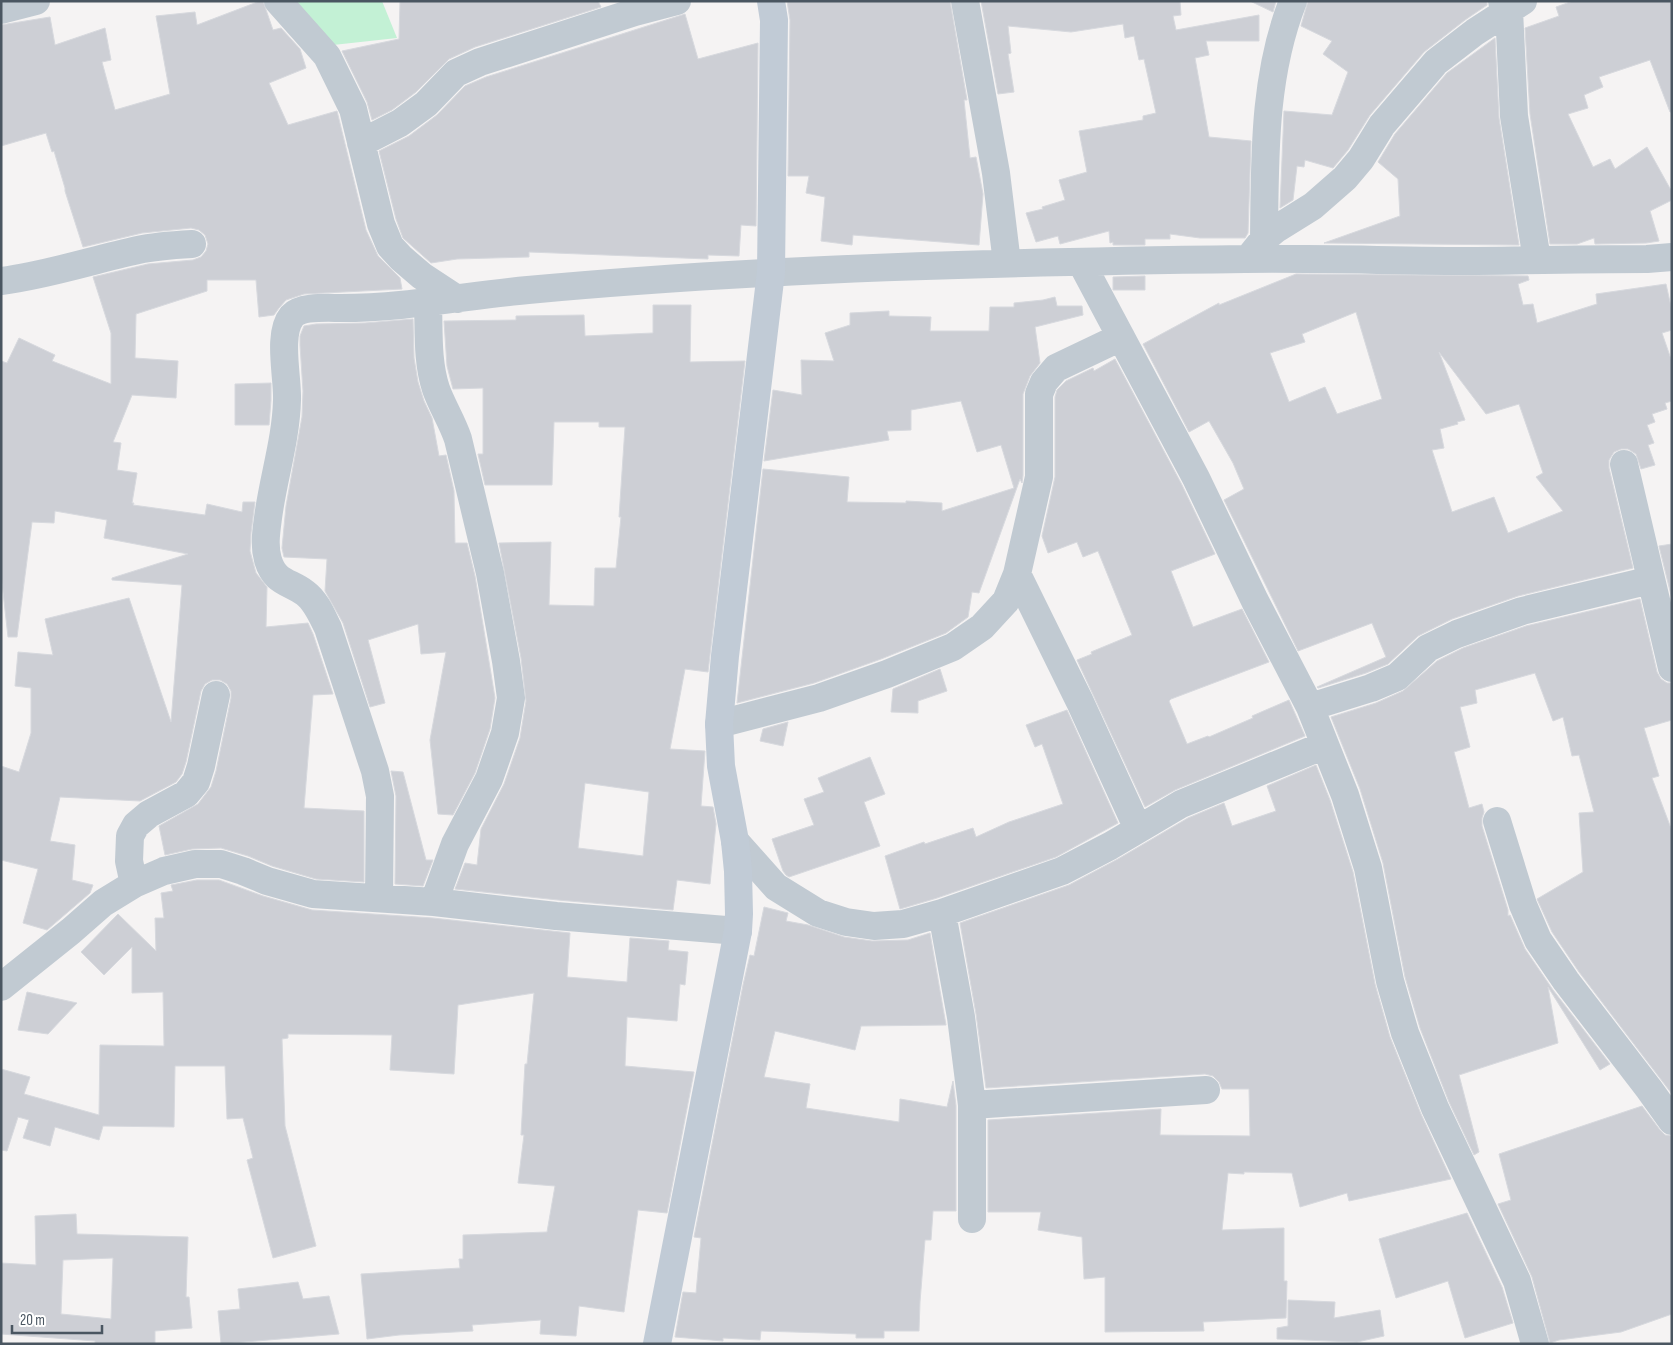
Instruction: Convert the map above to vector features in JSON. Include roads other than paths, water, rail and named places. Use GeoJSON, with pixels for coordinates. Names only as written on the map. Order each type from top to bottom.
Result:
{"type":"FeatureCollection","features":[{"type":"Feature","properties":{"kind":"street"},"geometry":{"type":"LineString","coordinates":[[1,10],[36,1]]}},
{"type":"Feature","properties":{"kind":"street"},"geometry":{"type":"LineString","coordinates":[[278,1],[327,56],[353,109],[382,224],[390,246],[422,276],[457,299]]}},
{"type":"Feature","properties":{"kind":"street"},"geometry":{"type":"LineString","coordinates":[[361,143],[400,123],[426,104],[456,73],[480,62],[635,12],[677,1]]}},
{"type":"Feature","properties":{"kind":"street"},"geometry":{"type":"LineString","coordinates":[[658,1344],[738,931],[739,897],[735,841],[725,797],[719,724],[725,656],[771,272],[774,29],[771,1]]}},
{"type":"Feature","properties":{"kind":"street"},"geometry":{"type":"LineString","coordinates":[[965,1],[996,173],[1006,263]]}},
{"type":"Feature","properties":{"kind":"street"},"geometry":{"type":"LineString","coordinates":[[1256,249],[1269,98],[1284,23],[1293,1]]}},
{"type":"Feature","properties":{"kind":"street"},"geometry":{"type":"LineString","coordinates":[[1256,249],[1276,229],[1313,206],[1344,178],[1361,159],[1382,125],[1436,62],[1511,4]]}},
{"type":"Feature","properties":{"kind":"street"},"geometry":{"type":"LineString","coordinates":[[1511,4],[1514,116],[1537,260]]}},
{"type":"Feature","properties":{"kind":"street"},"geometry":{"type":"LineString","coordinates":[[1,281],[52,272],[138,250],[160,246],[192,244]]}},
{"type":"Feature","properties":{"kind":"street"},"geometry":{"type":"LineString","coordinates":[[379,898],[380,796],[372,762],[331,636],[318,608],[308,594],[279,580],[270,565],[265,544],[287,400],[284,337],[289,319],[296,312],[315,308],[362,308],[428,303],[486,294],[572,286],[771,272],[1081,262],[1256,249],[1537,260],[1672,257]]}},
{"type":"Feature","properties":{"kind":"street"},"geometry":{"type":"LineString","coordinates":[[1081,262],[1196,478],[1310,707],[1345,795],[1368,868],[1390,981],[1405,1033],[1435,1108],[1517,1281],[1535,1344]]}},
{"type":"Feature","properties":{"kind":"street"},"geometry":{"type":"LineString","coordinates":[[428,303],[431,367],[436,388],[452,421],[458,439],[490,574],[511,698],[505,734],[490,779],[455,844],[434,902]]}},
{"type":"Feature","properties":{"kind":"street"},"geometry":{"type":"LineString","coordinates":[[719,724],[819,698],[887,674],[953,647],[982,627],[1006,601],[1017,574],[1039,478],[1039,394],[1044,382],[1056,368],[1122,337]]}},
{"type":"Feature","properties":{"kind":"street"},"geometry":{"type":"LineString","coordinates":[[1624,464],[1672,668]]}},
{"type":"Feature","properties":{"kind":"street"},"geometry":{"type":"LineString","coordinates":[[1017,574],[1080,702],[1138,829]]}},
{"type":"Feature","properties":{"kind":"street"},"geometry":{"type":"LineString","coordinates":[[1310,707],[1371,688],[1397,676],[1428,648],[1457,634],[1522,612],[1651,580]]}},
{"type":"Feature","properties":{"kind":"street"},"geometry":{"type":"LineString","coordinates":[[134,884],[129,861],[130,836],[136,825],[149,814],[186,794],[196,782],[216,695]]}},
{"type":"Feature","properties":{"kind":"street"},"geometry":{"type":"LineString","coordinates":[[735,841],[776,887],[818,913],[846,922],[874,926],[904,924],[942,913],[1062,871],[1110,846],[1181,804],[1325,745]]}},
{"type":"Feature","properties":{"kind":"street"},"geometry":{"type":"LineString","coordinates":[[1497,821],[1523,905],[1538,940],[1566,981],[1672,1121]]}},
{"type":"Feature","properties":{"kind":"street"},"geometry":{"type":"LineString","coordinates":[[1,987],[72,931],[103,903],[134,884],[164,871],[195,864],[221,864],[267,881],[314,894],[434,902],[556,916],[738,931]]}},
{"type":"Feature","properties":{"kind":"street"},"geometry":{"type":"LineString","coordinates":[[942,913],[961,1017],[972,1105],[972,1219]]}},
{"type":"Feature","properties":{"kind":"street"},"geometry":{"type":"LineString","coordinates":[[972,1105],[1206,1090]]}}]}
